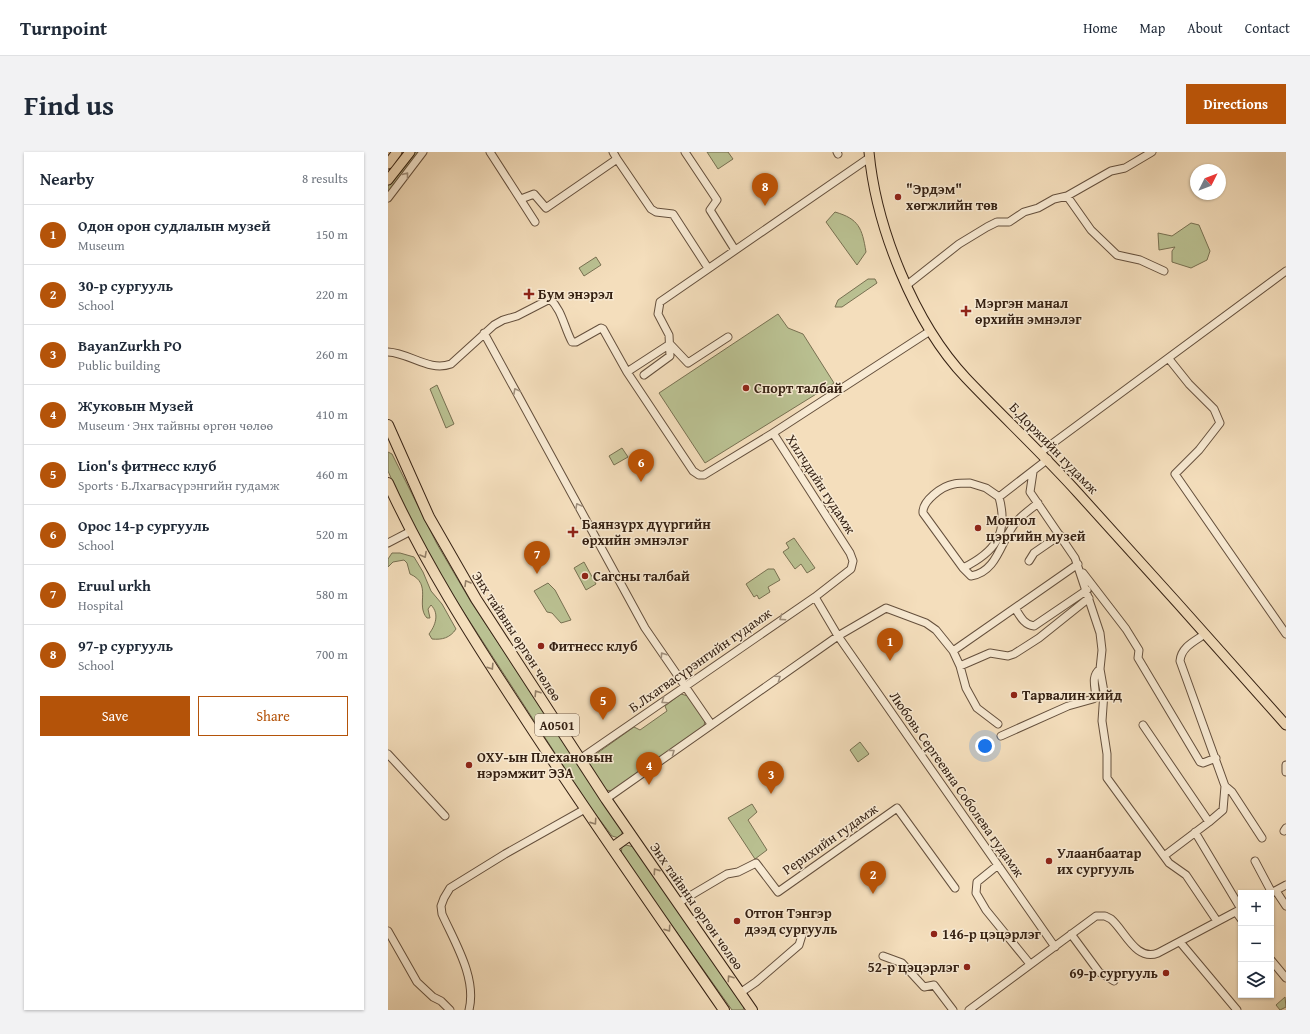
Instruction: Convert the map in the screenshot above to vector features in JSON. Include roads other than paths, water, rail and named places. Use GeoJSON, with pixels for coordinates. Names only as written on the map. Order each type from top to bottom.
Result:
{"type":"FeatureCollection","features":[{"type":"Feature","properties":{"kind":"highway"},"geometry":{"type":"LineString","coordinates":[[388,444],[390,428]]}},
{"type":"Feature","properties":{"kind":"highway","name":"Энх тайвны өргөн чөлөө"},"geometry":{"type":"LineString","coordinates":[[390,428],[428,517],[476,599],[630,835],[752,1010]]}},
{"type":"Feature","properties":{"kind":"highway"},"geometry":{"type":"LineString","coordinates":[[388,449],[396,452],[403,459]]}},
{"type":"Feature","properties":{"kind":"highway","name":"A0501"},"geometry":{"type":"LineString","coordinates":[[388,483],[411,531],[451,603],[585,809],[724,1010]]}},
{"type":"Feature","properties":{"kind":"highway"},"geometry":{"type":"LineString","coordinates":[[612,848],[630,835]]}},
{"type":"Feature","properties":{"kind":"highway"},"geometry":{"type":"LineString","coordinates":[[742,995],[746,1006],[745,1010]]}},
{"type":"Feature","properties":{"kind":"main road"},"geometry":{"type":"LineString","coordinates":[[388,164],[397,152]]}},
{"type":"Feature","properties":{"kind":"main road"},"geometry":{"type":"LineString","coordinates":[[388,180],[410,152]]}},
{"type":"Feature","properties":{"kind":"main road","name":"Б.Доржийн гудамж"},"geometry":{"type":"LineString","coordinates":[[869,155],[881,220],[907,285],[930,331],[966,378],[1044,456],[1286,725]]}},
{"type":"Feature","properties":{"kind":"street"},"geometry":{"type":"LineString","coordinates":[[388,198],[423,152]]}},
{"type":"Feature","properties":{"kind":"street"},"geometry":{"type":"LineString","coordinates":[[490,152],[535,222]]}},
{"type":"Feature","properties":{"kind":"street"},"geometry":{"type":"LineString","coordinates":[[613,152],[653,211],[673,214],[708,268]]}},
{"type":"Feature","properties":{"kind":"street"},"geometry":{"type":"LineString","coordinates":[[685,152],[717,200],[710,210],[735,250]]}},
{"type":"Feature","properties":{"kind":"street"},"geometry":{"type":"LineString","coordinates":[[907,285],[960,244],[996,222],[1009,222],[1024,212],[1038,208],[1054,198],[1067,196],[1111,171],[1125,168],[1139,155],[1152,152]]}},
{"type":"Feature","properties":{"kind":"street"},"geometry":{"type":"LineString","coordinates":[[644,375],[670,356],[669,335],[658,314],[660,302],[869,155]]}},
{"type":"Feature","properties":{"kind":"street"},"geometry":{"type":"LineString","coordinates":[[520,199],[534,194],[546,208],[617,159]]}},
{"type":"Feature","properties":{"kind":"street"},"geometry":{"type":"LineString","coordinates":[[1067,196],[1091,230],[1117,255],[1140,260],[1164,271]]}},
{"type":"Feature","properties":{"kind":"street"},"geometry":{"type":"LineString","coordinates":[[999,497],[1033,472],[1044,456],[1286,271]]}},
{"type":"Feature","properties":{"kind":"street"},"geometry":{"type":"LineString","coordinates":[[388,352],[424,363],[444,366],[451,364],[484,332],[503,320],[517,316],[550,299],[561,313],[564,326],[572,342],[576,342],[601,328],[603,329],[627,372],[693,471],[700,475],[704,475],[773,433]]}},
{"type":"Feature","properties":{"kind":"street","name":"Хилчдийн гудамж"},"geometry":{"type":"LineString","coordinates":[[815,597],[851,569],[853,561],[850,553],[773,433],[930,331]]}},
{"type":"Feature","properties":{"kind":"street"},"geometry":{"type":"LineString","coordinates":[[484,332],[645,628],[711,724]]}},
{"type":"Feature","properties":{"kind":"street"},"geometry":{"type":"LineString","coordinates":[[670,344],[688,363],[728,337]]}},
{"type":"Feature","properties":{"kind":"street"},"geometry":{"type":"LineString","coordinates":[[627,372],[670,344]]}},
{"type":"Feature","properties":{"kind":"street"},"geometry":{"type":"LineString","coordinates":[[1169,359],[1189,384],[1214,409],[1220,423],[1199,450],[1175,474],[1286,634]]}},
{"type":"Feature","properties":{"kind":"street"},"geometry":{"type":"LineString","coordinates":[[1033,472],[1029,490],[1060,535],[1078,567],[1087,590],[1100,633],[1102,650],[1100,669],[1104,692],[1102,720],[1107,759],[1107,778],[1171,865],[1186,875],[1217,921]]}},
{"type":"Feature","properties":{"kind":"street"},"geometry":{"type":"LineString","coordinates":[[963,568],[976,561],[992,549],[1001,533],[1002,508],[999,497],[986,488],[970,483],[952,484],[937,492],[924,504],[923,513],[963,568],[971,576],[978,575],[992,563],[1016,522],[1038,503]]}},
{"type":"Feature","properties":{"kind":"street"},"geometry":{"type":"LineString","coordinates":[[388,543],[411,531]]}},
{"type":"Feature","properties":{"kind":"street"},"geometry":{"type":"LineString","coordinates":[[1029,561],[1034,553],[1060,535]]}},
{"type":"Feature","properties":{"kind":"street"},"geometry":{"type":"LineString","coordinates":[[1078,567],[1126,629],[1138,649],[1138,658],[1200,762],[1203,763],[1216,758]]}},
{"type":"Feature","properties":{"kind":"street"},"geometry":{"type":"LineString","coordinates":[[952,651],[1078,567]]}},
{"type":"Feature","properties":{"kind":"street"},"geometry":{"type":"LineString","coordinates":[[1015,608],[1028,626],[1034,626],[1087,590]]}},
{"type":"Feature","properties":{"kind":"street","name":"Б.Лхагвасүрэнгийн гудамж"},"geometry":{"type":"LineString","coordinates":[[580,759],[815,597]]}},
{"type":"Feature","properties":{"kind":"street","name":"Любовь Сергеевна Соболева гудамж"},"geometry":{"type":"LineString","coordinates":[[815,597],[838,636],[1054,947]]}},
{"type":"Feature","properties":{"kind":"street"},"geometry":{"type":"LineString","coordinates":[[960,666],[990,653],[1008,656],[1014,654],[1039,638],[1089,598]]}},
{"type":"Feature","properties":{"kind":"street"},"geometry":{"type":"LineString","coordinates":[[606,799],[838,636],[872,614],[886,608],[891,608],[931,626],[952,651],[960,666],[966,688],[977,708],[998,724]]}},
{"type":"Feature","properties":{"kind":"street"},"geometry":{"type":"LineString","coordinates":[[1205,634],[1184,649],[1180,655],[1180,661],[1225,786],[1262,838]]}},
{"type":"Feature","properties":{"kind":"street"},"geometry":{"type":"LineString","coordinates":[[1001,736],[1068,706],[1093,700],[1096,696],[1094,677],[1100,669]]}},
{"type":"Feature","properties":{"kind":"street"},"geometry":{"type":"LineString","coordinates":[[1143,725],[1209,822]]}},
{"type":"Feature","properties":{"kind":"street"},"geometry":{"type":"LineString","coordinates":[[388,754],[445,816]]}},
{"type":"Feature","properties":{"kind":"street"},"geometry":{"type":"LineString","coordinates":[[1286,765],[1286,772]]}},
{"type":"Feature","properties":{"kind":"street"},"geometry":{"type":"LineString","coordinates":[[1164,856],[1223,810],[1225,786]]}},
{"type":"Feature","properties":{"kind":"street","name":"Рерихийн гудамж"},"geometry":{"type":"LineString","coordinates":[[678,903],[727,874],[738,872],[756,863],[778,892],[897,808],[955,888]]}},
{"type":"Feature","properties":{"kind":"street"},"geometry":{"type":"LineString","coordinates":[[469,1010],[471,1001],[467,972],[442,914],[441,906],[444,898],[450,888],[585,809]]}},
{"type":"Feature","properties":{"kind":"street"},"geometry":{"type":"LineString","coordinates":[[1195,832],[1238,908]]}},
{"type":"Feature","properties":{"kind":"street"},"geometry":{"type":"LineString","coordinates":[[1255,861],[1272,890]]}},
{"type":"Feature","properties":{"kind":"street"},"geometry":{"type":"LineString","coordinates":[[998,865],[977,882],[976,894],[986,910],[1030,964]]}},
{"type":"Feature","properties":{"kind":"street"},"geometry":{"type":"LineString","coordinates":[[1274,891],[1286,885]]}},
{"type":"Feature","properties":{"kind":"street"},"geometry":{"type":"LineString","coordinates":[[1274,893],[1286,906]]}},
{"type":"Feature","properties":{"kind":"street"},"geometry":{"type":"LineString","coordinates":[[969,1010],[1095,917],[1104,916],[1113,920],[1137,950],[1145,955],[1156,954],[1238,910]]}},
{"type":"Feature","properties":{"kind":"street"},"geometry":{"type":"LineString","coordinates":[[388,931],[417,982],[450,1010]]}},
{"type":"Feature","properties":{"kind":"street"},"geometry":{"type":"LineString","coordinates":[[742,995],[799,945],[803,932]]}},
{"type":"Feature","properties":{"kind":"street"},"geometry":{"type":"LineString","coordinates":[[1071,934],[1099,972],[1114,981]]}},
{"type":"Feature","properties":{"kind":"street"},"geometry":{"type":"LineString","coordinates":[[1180,942],[1237,1010]]}},
{"type":"Feature","properties":{"kind":"street"},"geometry":{"type":"LineString","coordinates":[[882,956],[902,963],[924,987],[934,985],[953,1010]]}},
{"type":"Feature","properties":{"kind":"street"},"geometry":{"type":"LineString","coordinates":[[1273,962],[1286,978]]}},
{"type":"Feature","properties":{"kind":"place","name":"\"Эрдэм\" хөгжлийн төв"},"geometry":{"type":"Point","coordinates":[898,197]}},
{"type":"Feature","properties":{"kind":"place","name":"97-р сургууль"},"geometry":{"type":"Point","coordinates":[765,206]}},
{"type":"Feature","properties":{"kind":"place","name":"Бум энэрэл"},"geometry":{"type":"Point","coordinates":[529,294]}},
{"type":"Feature","properties":{"kind":"place","name":"Мэргэн манал өрхийн эмнэлэг"},"geometry":{"type":"Point","coordinates":[966,311]}},
{"type":"Feature","properties":{"kind":"place","name":"Спорт талбай"},"geometry":{"type":"Point","coordinates":[746,388]}},
{"type":"Feature","properties":{"kind":"place","name":"Орос 14-р сургууль"},"geometry":{"type":"Point","coordinates":[641,482]}},
{"type":"Feature","properties":{"kind":"place","name":"Монгол цэргийн музей"},"geometry":{"type":"Point","coordinates":[978,528]}},
{"type":"Feature","properties":{"kind":"place","name":"Баянзүрх дүүргийн өрхийн эмнэлэг"},"geometry":{"type":"Point","coordinates":[573,532]}},
{"type":"Feature","properties":{"kind":"place","name":"Eruul urkh"},"geometry":{"type":"Point","coordinates":[537,574]}},
{"type":"Feature","properties":{"kind":"place","name":"Сагсны талбай"},"geometry":{"type":"Point","coordinates":[585,576]}},
{"type":"Feature","properties":{"kind":"place","name":"Фитнесс клуб"},"geometry":{"type":"Point","coordinates":[541,646]}},
{"type":"Feature","properties":{"kind":"place","name":"Одон орон судлалын музей"},"geometry":{"type":"Point","coordinates":[890,661]}},
{"type":"Feature","properties":{"kind":"place","name":"Тарвалин хийд"},"geometry":{"type":"Point","coordinates":[1014,695]}},
{"type":"Feature","properties":{"kind":"place","name":"Lion's фитнесс клуб"},"geometry":{"type":"Point","coordinates":[603,720]}},
{"type":"Feature","properties":{"kind":"place","name":"ОХУ-ын Плехановын нэрэмжит ЭЗА"},"geometry":{"type":"Point","coordinates":[469,765]}},
{"type":"Feature","properties":{"kind":"place","name":"Жуковын Музей"},"geometry":{"type":"Point","coordinates":[649,785]}},
{"type":"Feature","properties":{"kind":"place","name":"BayanZurkh PO"},"geometry":{"type":"Point","coordinates":[771,794]}},
{"type":"Feature","properties":{"kind":"place","name":"Улаанбаатар их сургууль"},"geometry":{"type":"Point","coordinates":[1049,861]}},
{"type":"Feature","properties":{"kind":"place","name":"30-р сургууль"},"geometry":{"type":"Point","coordinates":[873,894]}},
{"type":"Feature","properties":{"kind":"place","name":"Отгон Тэнгэр дээд сургууль"},"geometry":{"type":"Point","coordinates":[737,921]}},
{"type":"Feature","properties":{"kind":"place","name":"146-р цэцэрлэг"},"geometry":{"type":"Point","coordinates":[934,934]}},
{"type":"Feature","properties":{"kind":"place","name":"52-р цэцэрлэг"},"geometry":{"type":"Point","coordinates":[967,967]}},
{"type":"Feature","properties":{"kind":"place","name":"69-р сургууль"},"geometry":{"type":"Point","coordinates":[1166,973]}}]}
